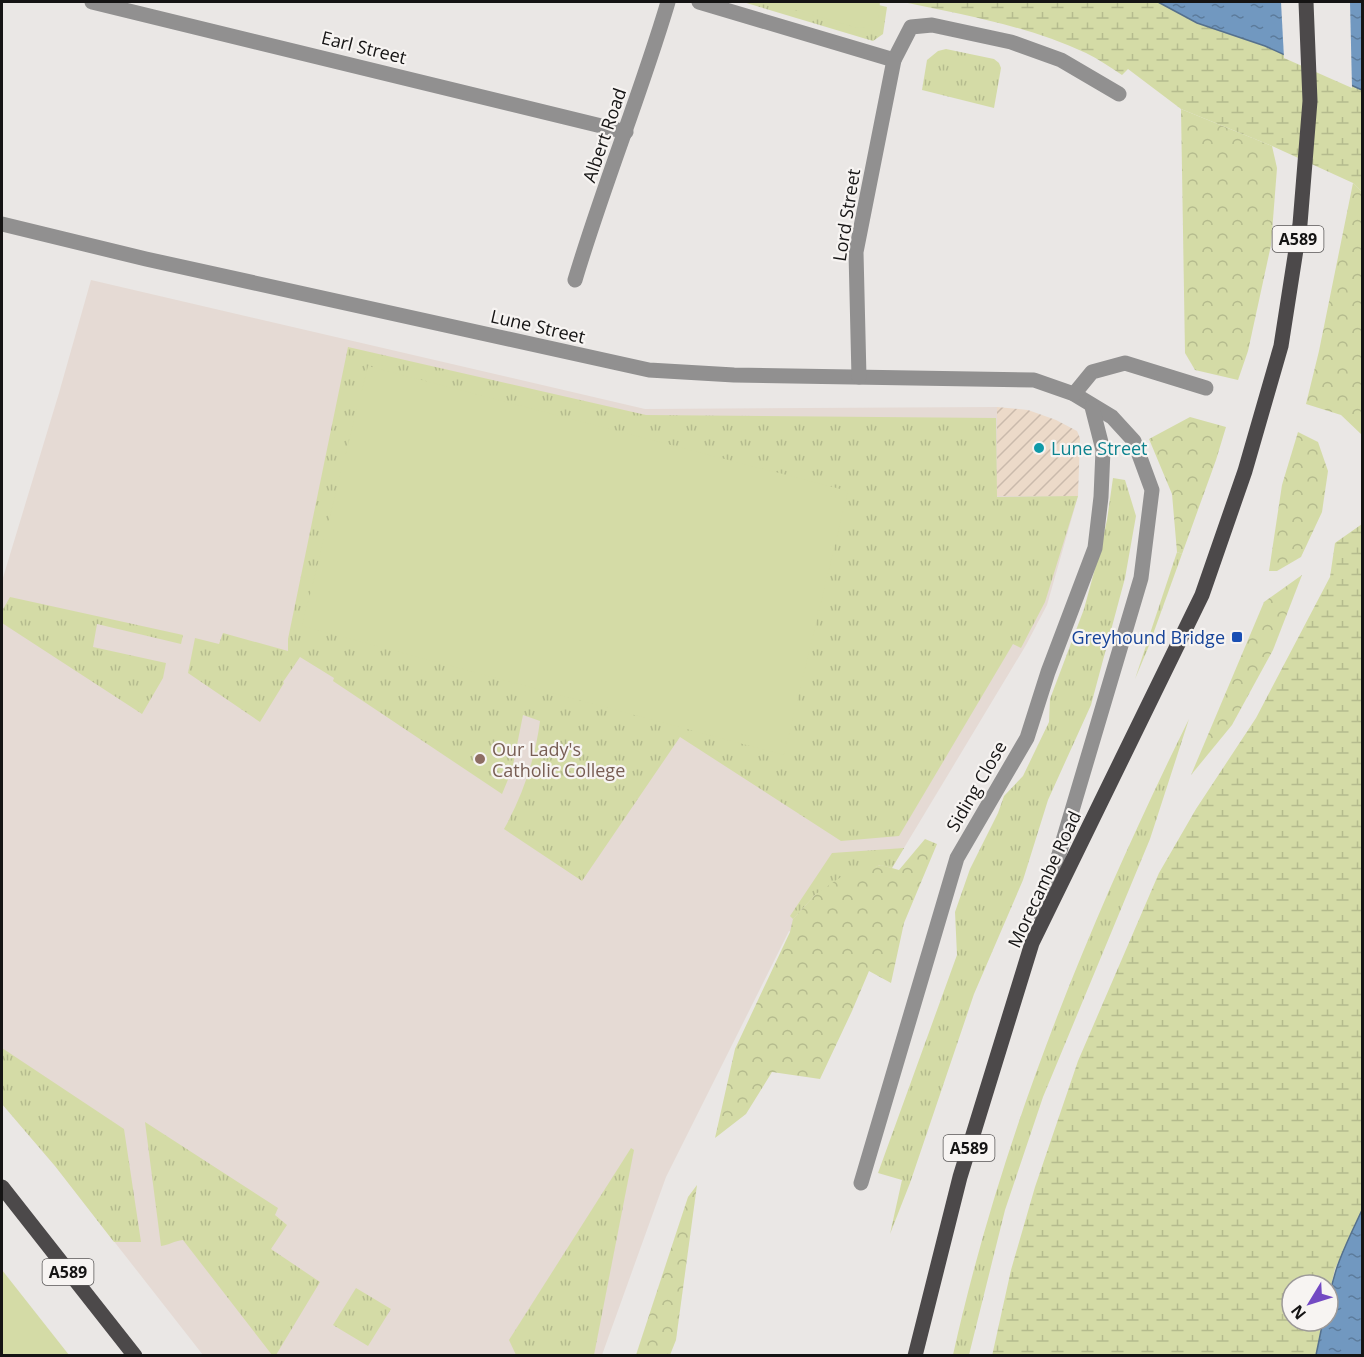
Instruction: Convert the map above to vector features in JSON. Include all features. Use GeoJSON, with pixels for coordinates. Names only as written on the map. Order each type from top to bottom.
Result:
{"type":"FeatureCollection","features":[{"type":"Feature","properties":{"kind":"main road","name":"Morecambe Road"},"geometry":{"type":"LineString","coordinates":[[915,1356],[960,1177],[1032,943],[1202,595],[1245,471],[1281,346],[1300,224],[1310,101],[1306,2]]}},
{"type":"Feature","properties":{"kind":"main road","name":"A589"},"geometry":{"type":"LineString","coordinates":[[2,1187],[135,1356]]}},
{"type":"Feature","properties":{"kind":"street","name":"Earl Street"},"geometry":{"type":"LineString","coordinates":[[92,2],[626,132]]}},
{"type":"Feature","properties":{"kind":"street","name":"Albert Road"},"geometry":{"type":"LineString","coordinates":[[575,280],[668,2]]}},
{"type":"Feature","properties":{"kind":"street"},"geometry":{"type":"LineString","coordinates":[[699,2],[894,60]]}},
{"type":"Feature","properties":{"kind":"street","name":"Lord Street"},"geometry":{"type":"LineString","coordinates":[[859,378],[856,252],[894,60],[911,27],[933,25],[1011,42],[1061,60],[1119,94]]}},
{"type":"Feature","properties":{"kind":"street","name":"Lune Street"},"geometry":{"type":"LineString","coordinates":[[2,224],[146,259],[649,370],[734,375],[1034,380],[1074,394],[1092,407],[1112,417],[1134,441],[1152,490],[1142,578],[1032,943]]}},
{"type":"Feature","properties":{"kind":"street"},"geometry":{"type":"LineString","coordinates":[[1074,394],[1092,372],[1125,363],[1206,388]]}},
{"type":"Feature","properties":{"kind":"street","name":"Siding Close"},"geometry":{"type":"LineString","coordinates":[[861,1183],[957,858],[1027,738],[1048,672],[1095,548],[1103,450],[1092,407]]}},
{"type":"Feature","properties":{"kind":"shaded area","name":"Our Lady's Catholic College"},"geometry":{"type":"Polygon","coordinates":[[[91,280],[645,409],[997,407],[997,496],[1078,496],[1047,605],[1026,645],[839,956],[789,931],[666,1177],[602,1355],[203,1355],[55,1166],[2,1104],[2,581],[91,280]]]}},
{"type":"Feature","properties":{"kind":"shaded area"},"geometry":{"type":"Polygon","coordinates":[[[997,407],[1028,410],[1056,420],[1077,431],[1080,438],[1078,496],[997,496],[997,407]]]}},
{"type":"Feature","properties":{"kind":"green space"},"geometry":{"type":"Polygon","coordinates":[[[743,2],[866,2],[887,7],[883,34],[873,41],[743,2]]]}},
{"type":"Feature","properties":{"kind":"green space"},"geometry":{"type":"Polygon","coordinates":[[[768,2],[880,2],[878,19],[865,28],[854,27],[768,2]]]}},
{"type":"Feature","properties":{"kind":"green space"},"geometry":{"type":"Polygon","coordinates":[[[903,2],[1158,2],[1197,23],[1265,46],[1362,90],[1362,192],[1353,183],[1272,146],[1181,109],[1128,69],[1122,75],[1086,53],[1019,28],[903,2]]]}},
{"type":"Feature","properties":{"kind":"green space"},"geometry":{"type":"Polygon","coordinates":[[[946,49],[994,59],[999,63],[1001,68],[994,108],[922,90],[927,60],[938,51],[946,49]]]}},
{"type":"Feature","properties":{"kind":"green space"},"geometry":{"type":"Polygon","coordinates":[[[1181,109],[1272,146],[1277,168],[1271,245],[1248,351],[1238,380],[1195,370],[1185,353],[1181,109]]]}},
{"type":"Feature","properties":{"kind":"green space"},"geometry":{"type":"Polygon","coordinates":[[[1353,183],[1362,192],[1362,435],[1341,415],[1306,404],[1353,183]]]}},
{"type":"Feature","properties":{"kind":"green space"},"geometry":{"type":"Polygon","coordinates":[[[348,347],[646,415],[996,418],[997,497],[1078,496],[1045,602],[1021,648],[1013,644],[899,836],[841,841],[680,737],[582,881],[504,829],[527,776],[540,721],[523,715],[512,770],[502,794],[300,657],[260,722],[188,673],[195,638],[219,644],[223,633],[288,651],[288,639],[348,347]]]}},
{"type":"Feature","properties":{"kind":"green space"},"geometry":{"type":"Polygon","coordinates":[[[368,366],[848,491],[784,755],[302,626],[368,366]]]}},
{"type":"Feature","properties":{"kind":"green space"},"geometry":{"type":"Polygon","coordinates":[[[1190,417],[1226,427],[1182,554],[1177,552],[1172,494],[1149,439],[1190,417]]]}},
{"type":"Feature","properties":{"kind":"green space"},"geometry":{"type":"Polygon","coordinates":[[[1298,432],[1318,442],[1328,471],[1322,512],[1301,557],[1277,571],[1269,571],[1282,485],[1298,432]]]}},
{"type":"Feature","properties":{"kind":"green space"},"geometry":{"type":"Polygon","coordinates":[[[1113,478],[1125,480],[1136,516],[1125,578],[1091,705],[1048,800],[1023,880],[974,994],[910,1183],[890,1234],[902,1180],[878,1173],[957,955],[955,912],[970,869],[1004,796],[1023,776],[1049,722],[1050,699],[1084,609],[1099,554],[1113,478]]]}},
{"type":"Feature","properties":{"kind":"green space"},"geometry":{"type":"Polygon","coordinates":[[[1362,524],[1362,1210],[1334,1273],[1280,1273],[1280,1333],[1321,1333],[1316,1355],[992,1356],[1011,1270],[1035,1187],[1078,1061],[1159,873],[1196,809],[1256,718],[1330,577],[1335,543],[1362,524]]]}},
{"type":"Feature","properties":{"kind":"green space"},"geometry":{"type":"Polygon","coordinates":[[[1177,552],[1182,554],[1135,679],[1177,552]]]}},
{"type":"Feature","properties":{"kind":"green space"},"geometry":{"type":"Polygon","coordinates":[[[1302,575],[1273,650],[1232,725],[1191,775],[1264,602],[1302,575]]]}},
{"type":"Feature","properties":{"kind":"green space"},"geometry":{"type":"Polygon","coordinates":[[[10,597],[183,635],[181,644],[97,624],[93,647],[166,663],[163,678],[142,714],[2,623],[2,611],[10,597]]]}},
{"type":"Feature","properties":{"kind":"green space"},"geometry":{"type":"Polygon","coordinates":[[[1189,719],[1150,839],[1043,1097],[1005,1210],[969,1355],[953,1355],[996,1191],[1052,1030],[1117,873],[1189,719]]]}},
{"type":"Feature","properties":{"kind":"green space"},"geometry":{"type":"Polygon","coordinates":[[[925,839],[937,844],[904,923],[891,983],[869,971],[820,1079],[772,1072],[746,1114],[715,1138],[735,1049],[790,932],[793,919],[816,894],[841,877],[881,865],[899,870],[925,839]]]}},
{"type":"Feature","properties":{"kind":"green space"},"geometry":{"type":"Polygon","coordinates":[[[904,848],[892,868],[880,865],[816,894],[793,919],[790,916],[832,853],[904,848]]]}},
{"type":"Feature","properties":{"kind":"green space"},"geometry":{"type":"Polygon","coordinates":[[[2,1048],[124,1129],[141,1242],[114,1242],[55,1166],[2,1104],[2,1048]]]}},
{"type":"Feature","properties":{"kind":"green space"},"geometry":{"type":"Polygon","coordinates":[[[145,1122],[278,1208],[275,1215],[287,1225],[271,1249],[320,1282],[276,1355],[272,1355],[183,1240],[161,1246],[145,1122]]]}},
{"type":"Feature","properties":{"kind":"green space"},"geometry":{"type":"Polygon","coordinates":[[[631,1148],[634,1150],[594,1355],[516,1355],[509,1340],[631,1148]]]}},
{"type":"Feature","properties":{"kind":"green space"},"geometry":{"type":"Polygon","coordinates":[[[697,1185],[676,1340],[670,1355],[636,1355],[688,1197],[697,1185]]]}},
{"type":"Feature","properties":{"kind":"green space"},"geometry":{"type":"Polygon","coordinates":[[[2,1270],[69,1355],[2,1355],[2,1270]]]}},
{"type":"Feature","properties":{"kind":"green space"},"geometry":{"type":"Polygon","coordinates":[[[356,1288],[391,1309],[368,1346],[333,1325],[356,1288]]]}},
{"type":"Feature","properties":{"kind":"water"},"geometry":{"type":"Polygon","coordinates":[[[1158,2],[1362,2],[1362,90],[1265,46],[1197,23],[1158,2]]]}},
{"type":"Feature","properties":{"kind":"water"},"geometry":{"type":"Polygon","coordinates":[[[1362,1210],[1362,1355],[1316,1355],[1321,1333],[1340,1333],[1340,1273],[1335,1273],[1362,1210]]]}},
{"type":"Feature","properties":{"kind":"pier"},"geometry":{"type":"Polygon","coordinates":[[[1281,2],[1350,2],[1352,88],[1284,58],[1281,2]]]}},
{"type":"Feature","properties":{"kind":"place","name":"Lune Street"},"geometry":{"type":"Point","coordinates":[1039,448]}},
{"type":"Feature","properties":{"kind":"place","name":"Greyhound Bridge"},"geometry":{"type":"Point","coordinates":[1237,637]}},
{"type":"Feature","properties":{"kind":"place","name":"Our Lady's Catholic College"},"geometry":{"type":"Point","coordinates":[480,759]}}]}
